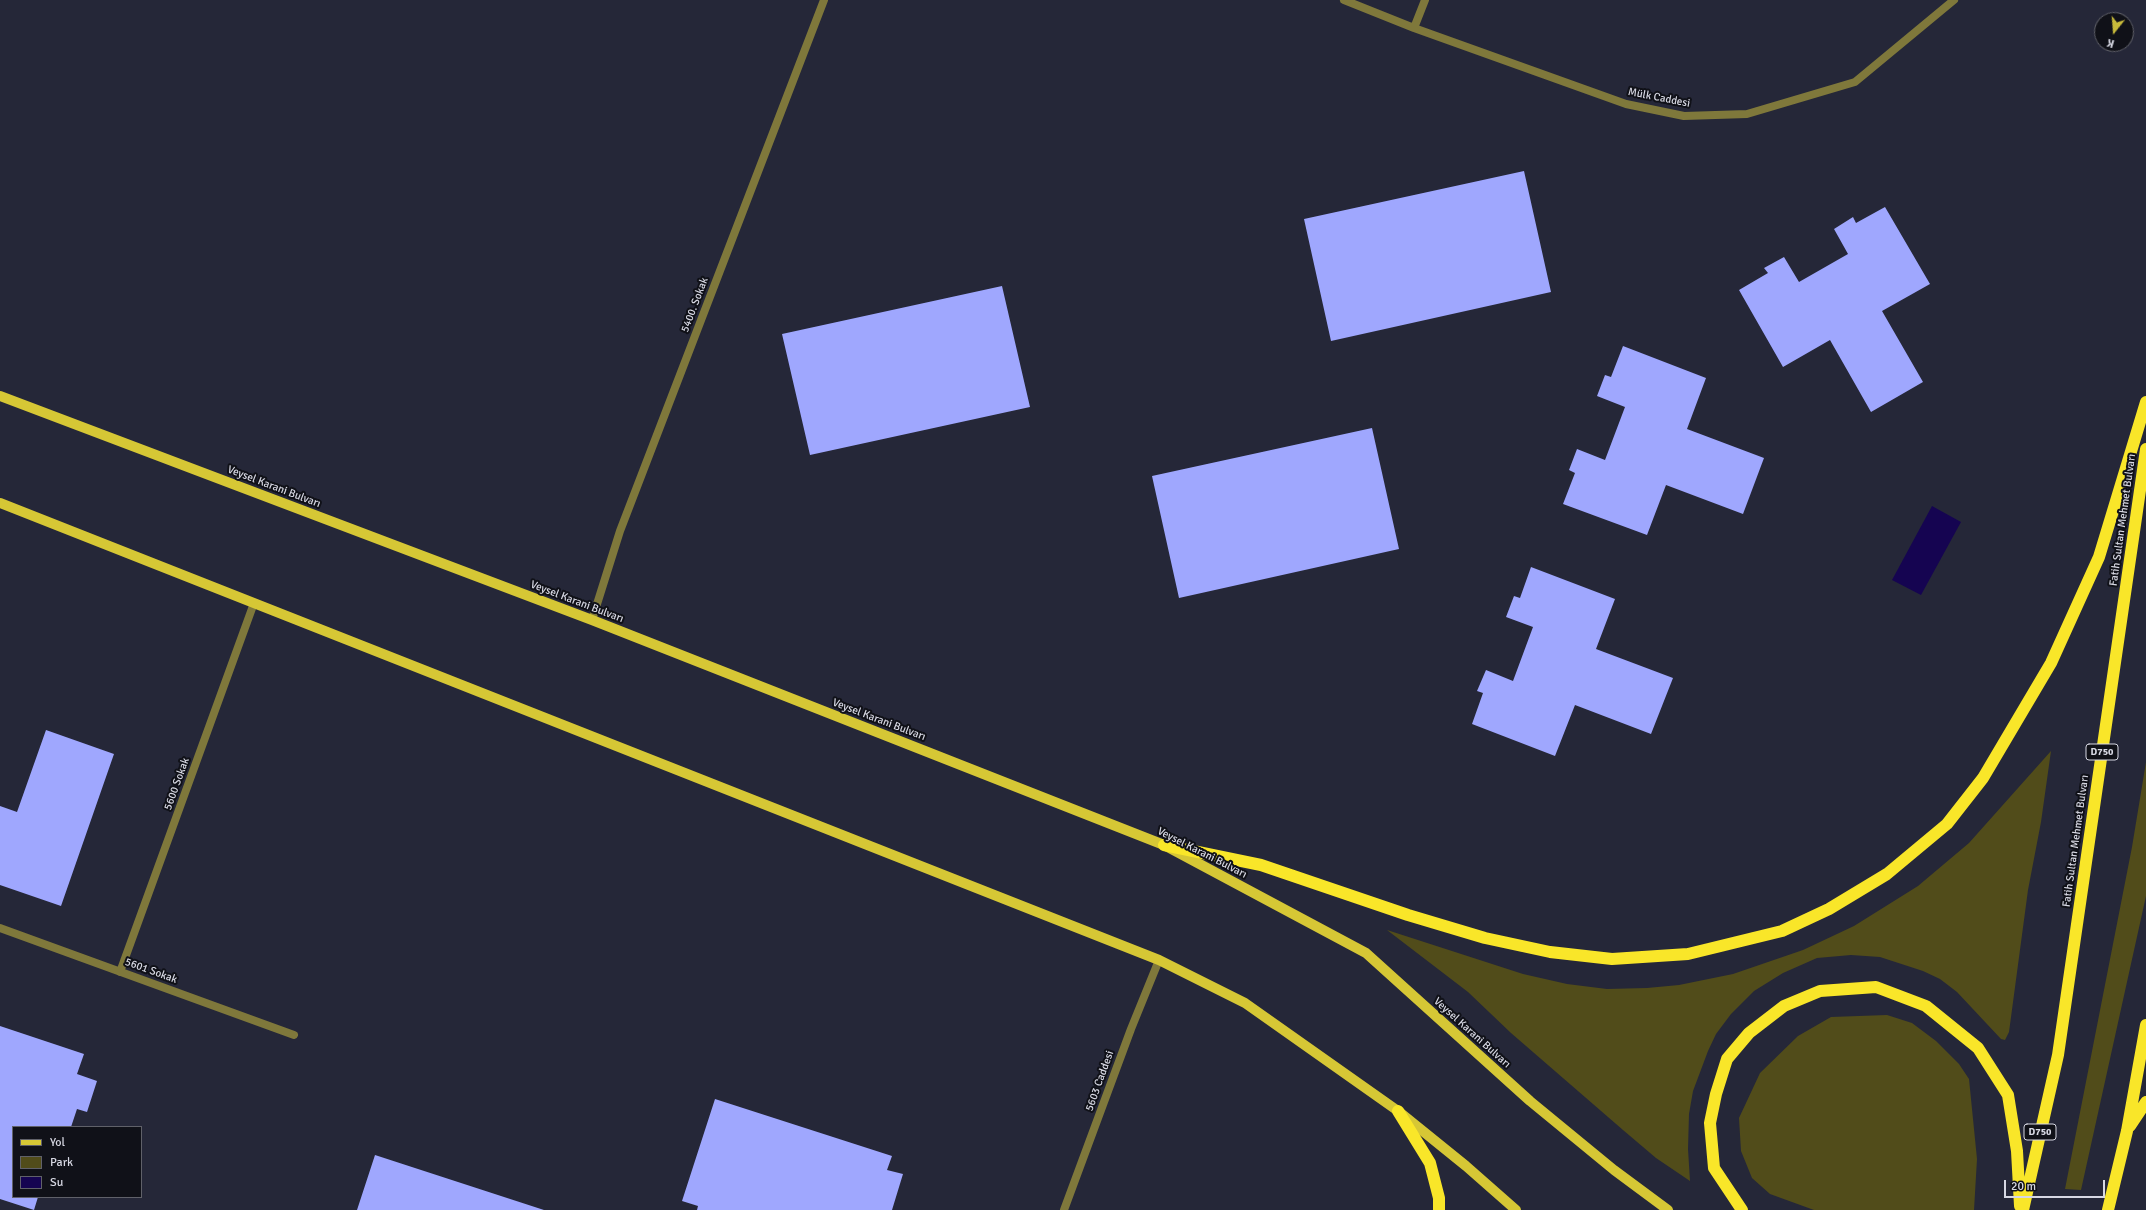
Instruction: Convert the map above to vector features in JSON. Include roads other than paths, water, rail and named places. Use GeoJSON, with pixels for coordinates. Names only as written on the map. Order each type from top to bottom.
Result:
{"type":"FeatureCollection","features":[{"type":"Feature","properties":{"kind":"highway"},"geometry":{"type":"LineString","coordinates":[[1164,845],[1261,865],[1408,915],[1486,938],[1550,952],[1612,959],[1688,954],[1782,931],[1828,908],[1887,874],[1947,824],[1983,778],[2051,663],[2099,557],[2146,402]]}},
{"type":"Feature","properties":{"kind":"highway","name":"Fatih Sultan Mehmet Bulvarı"},"geometry":{"type":"LineString","coordinates":[[2021,1210],[2058,1054],[2146,450]]}},
{"type":"Feature","properties":{"kind":"highway"},"geometry":{"type":"LineString","coordinates":[[1742,1210],[1714,1168],[1710,1123],[1716,1094],[1727,1059],[1749,1033],[1784,1006],[1820,991],[1876,987],[1926,1006],[1978,1048],[2008,1095],[2017,1150],[2021,1210]]}},
{"type":"Feature","properties":{"kind":"highway"},"geometry":{"type":"LineString","coordinates":[[2108,1210],[2127,1131],[2146,1025]]}},
{"type":"Feature","properties":{"kind":"highway"},"geometry":{"type":"LineString","coordinates":[[2127,1131],[2146,1102]]}},
{"type":"Feature","properties":{"kind":"highway"},"geometry":{"type":"LineString","coordinates":[[1398,1111],[1430,1163],[1439,1198],[1440,1210]]}},
{"type":"Feature","properties":{"kind":"main road","name":"Veysel Karani Bulvarı"},"geometry":{"type":"LineString","coordinates":[[0,396],[592,620],[1164,845],[1366,953],[1530,1101],[1614,1170],[1668,1210]]}},
{"type":"Feature","properties":{"kind":"main road"},"geometry":{"type":"LineString","coordinates":[[0,503],[1159,960],[1245,1003],[1398,1111],[1466,1166],[1516,1210]]}},
{"type":"Feature","properties":{"kind":"street","name":"5400. Sokak"},"geometry":{"type":"LineString","coordinates":[[592,620],[620,531],[824,0]]}},
{"type":"Feature","properties":{"kind":"street","name":"Mülk Caddesi"},"geometry":{"type":"LineString","coordinates":[[1344,0],[1414,28],[1626,104],[1684,116],[1747,114],[1854,82],[1954,0]]}},
{"type":"Feature","properties":{"kind":"street"},"geometry":{"type":"LineString","coordinates":[[1414,28],[1425,0]]}},
{"type":"Feature","properties":{"kind":"street","name":"5600 Sokak"},"geometry":{"type":"LineString","coordinates":[[120,972],[254,603]]}},
{"type":"Feature","properties":{"kind":"street","name":"5601 Sokak"},"geometry":{"type":"LineString","coordinates":[[0,928],[294,1035]]}},
{"type":"Feature","properties":{"kind":"street","name":"5603 Caddesi"},"geometry":{"type":"LineString","coordinates":[[1064,1210],[1131,1029],[1159,960]]}},
{"type":"Feature","properties":{"kind":"water"},"geometry":{"type":"Polygon","coordinates":[[[1932,506],[1961,522],[1921,595],[1892,580],[1932,506]]]}}]}
